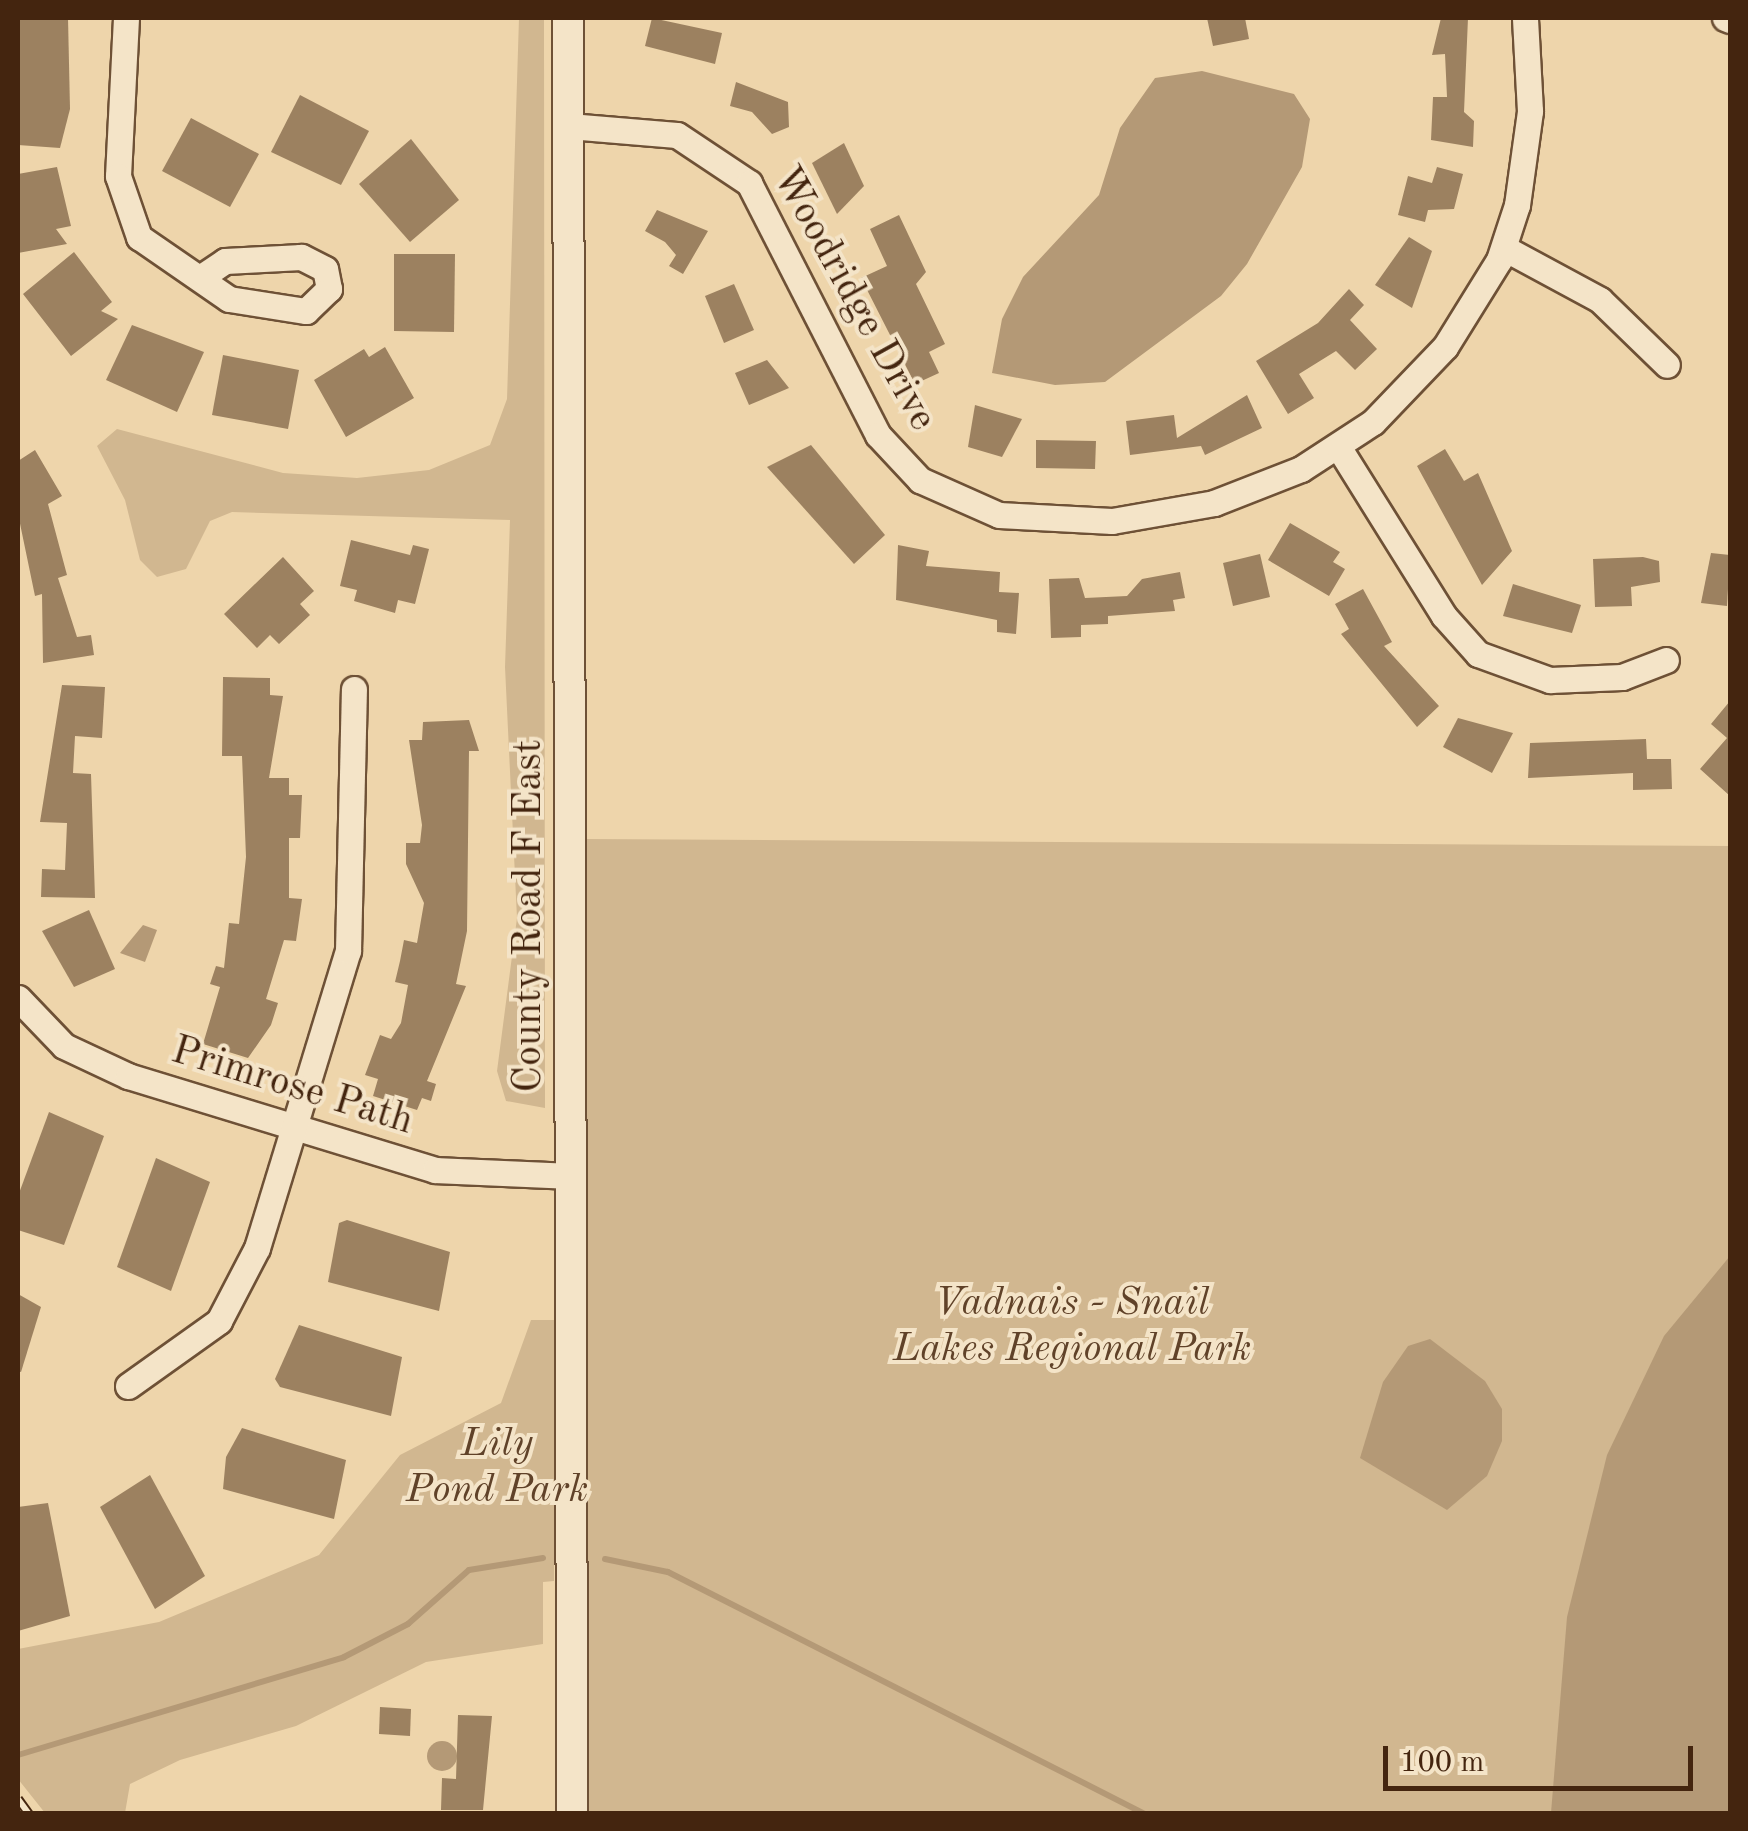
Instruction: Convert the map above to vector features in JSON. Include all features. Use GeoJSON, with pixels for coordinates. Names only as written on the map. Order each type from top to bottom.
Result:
{"type":"FeatureCollection","features":[{"type":"Feature","properties":{"kind":"street"},"geometry":{"type":"LineString","coordinates":[[126,18],[122,204],[152,250],[203,276]]}},
{"type":"Feature","properties":{"kind":"street","name":"County Road F East"},"geometry":{"type":"LineString","coordinates":[[568,18],[572,1814]]}},
{"type":"Feature","properties":{"kind":"street","name":"Woodridge Drive"},"geometry":{"type":"LineString","coordinates":[[569,126],[677,135],[740,174],[779,228],[878,435],[920,480],[969,506],[1060,522],[1164,515],[1262,486],[1339,448],[1444,347],[1504,248],[1530,111],[1525,18]]}},
{"type":"Feature","properties":{"kind":"street"},"geometry":{"type":"LineString","coordinates":[[1504,248],[1600,300],[1667,365]]}},
{"type":"Feature","properties":{"kind":"street"},"geometry":{"type":"LineString","coordinates":[[1339,448],[1444,616],[1478,654],[1550,680],[1622,677],[1666,660]]}},
{"type":"Feature","properties":{"kind":"street"},"geometry":{"type":"LineString","coordinates":[[128,1386],[203,1336],[238,1295],[294,1128],[352,930],[354,689]]}},
{"type":"Feature","properties":{"kind":"street","name":"Primrose Path"},"geometry":{"type":"LineString","coordinates":[[18,998],[56,1041],[98,1065],[294,1128],[456,1174],[571,1176]]}},
{"type":"Feature","properties":{"kind":"green space"},"geometry":{"type":"Polygon","coordinates":[[[519,18],[544,18],[545,1108],[506,1101],[497,1071],[517,918],[505,667],[510,520],[232,512],[210,521],[186,569],[157,577],[140,560],[125,500],[97,446],[117,429],[283,473],[357,478],[429,470],[490,445],[507,399],[519,18]]]}},
{"type":"Feature","properties":{"kind":"green space","name":"Vadnais - Snail Lakes Regional Park"},"geometry":{"type":"Polygon","coordinates":[[[585,839],[1730,846],[1730,1813],[586,1813],[585,839]]]}},
{"type":"Feature","properties":{"kind":"green space","name":"Lily Pond Park"},"geometry":{"type":"Polygon","coordinates":[[[531,1320],[554,1320],[554,1581],[543,1582],[543,1644],[426,1662],[296,1726],[180,1760],[130,1784],[125,1813],[45,1813],[18,1779],[18,1649],[159,1622],[319,1555],[400,1455],[501,1403],[531,1320]]]}},
{"type":"Feature","properties":{"kind":"shaded area"},"geometry":{"type":"Polygon","coordinates":[[[1202,71],[1294,94],[1310,119],[1302,167],[1247,264],[1221,296],[1105,382],[1055,385],[992,373],[1002,319],[1023,277],[1099,195],[1120,128],[1155,78],[1202,71]]]}},
{"type":"Feature","properties":{"kind":"shaded area"},"geometry":{"type":"Polygon","coordinates":[[[143,925],[157,930],[145,962],[120,953],[143,925]]]}},
{"type":"Feature","properties":{"kind":"shaded area"},"geometry":{"type":"Polygon","coordinates":[[[1730,1256],[1730,1813],[1551,1813],[1567,1617],[1607,1455],[1664,1336],[1730,1256]]]}},
{"type":"Feature","properties":{"kind":"shaded area"},"geometry":{"type":"Polygon","coordinates":[[[1430,1339],[1485,1381],[1502,1409],[1502,1441],[1487,1476],[1447,1510],[1360,1458],[1383,1382],[1408,1346],[1430,1339]]]}},
{"type":"Feature","properties":{"kind":"shaded area"},"geometry":{"type":"Polygon","coordinates":[[[442,1741],[453,1745],[457,1756],[453,1767],[442,1771],[431,1767],[427,1756],[431,1745],[442,1741]]]}},
{"type":"Feature","properties":{"kind":"building"},"geometry":{"type":"Polygon","coordinates":[[[18,18],[68,18],[70,109],[60,148],[18,145],[18,18]]]}},
{"type":"Feature","properties":{"kind":"building"},"geometry":{"type":"Polygon","coordinates":[[[652,18],[722,33],[715,64],[645,46],[652,18]]]}},
{"type":"Feature","properties":{"kind":"building"},"geometry":{"type":"Polygon","coordinates":[[[1207,18],[1245,18],[1249,39],[1213,46],[1207,18]]]}},
{"type":"Feature","properties":{"kind":"building"},"geometry":{"type":"Polygon","coordinates":[[[1441,18],[1468,18],[1464,112],[1474,121],[1473,147],[1431,140],[1433,97],[1447,97],[1445,54],[1432,55],[1441,18]]]}},
{"type":"Feature","properties":{"kind":"building"},"geometry":{"type":"Polygon","coordinates":[[[736,82],[788,102],[789,127],[772,134],[752,112],[730,106],[736,82]]]}},
{"type":"Feature","properties":{"kind":"building"},"geometry":{"type":"Polygon","coordinates":[[[300,95],[369,131],[341,185],[271,152],[300,95]]]}},
{"type":"Feature","properties":{"kind":"building"},"geometry":{"type":"Polygon","coordinates":[[[191,118],[259,154],[230,207],[162,171],[191,118]]]}},
{"type":"Feature","properties":{"kind":"building"},"geometry":{"type":"Polygon","coordinates":[[[411,139],[459,200],[410,242],[359,184],[411,139]]]}},
{"type":"Feature","properties":{"kind":"building"},"geometry":{"type":"Polygon","coordinates":[[[844,143],[864,186],[837,214],[812,163],[844,143]]]}},
{"type":"Feature","properties":{"kind":"building"},"geometry":{"type":"Polygon","coordinates":[[[57,167],[71,226],[56,229],[67,244],[18,253],[18,174],[57,167]]]}},
{"type":"Feature","properties":{"kind":"building"},"geometry":{"type":"Polygon","coordinates":[[[1437,167],[1463,174],[1454,209],[1428,210],[1425,222],[1398,215],[1408,176],[1432,183],[1437,167]]]}},
{"type":"Feature","properties":{"kind":"building"},"geometry":{"type":"Polygon","coordinates":[[[657,210],[708,231],[683,274],[669,266],[676,255],[665,242],[645,231],[657,210]]]}},
{"type":"Feature","properties":{"kind":"building"},"geometry":{"type":"Polygon","coordinates":[[[899,215],[926,272],[916,284],[945,344],[929,352],[939,373],[915,384],[861,278],[887,266],[870,229],[899,215]]]}},
{"type":"Feature","properties":{"kind":"building"},"geometry":{"type":"Polygon","coordinates":[[[1409,237],[1432,251],[1412,308],[1375,285],[1409,237]]]}},
{"type":"Feature","properties":{"kind":"building"},"geometry":{"type":"Polygon","coordinates":[[[74,252],[112,302],[101,311],[118,319],[71,356],[23,294],[74,252]]]}},
{"type":"Feature","properties":{"kind":"building"},"geometry":{"type":"Polygon","coordinates":[[[394,254],[455,254],[454,332],[394,331],[394,254]]]}},
{"type":"Feature","properties":{"kind":"building"},"geometry":{"type":"Polygon","coordinates":[[[734,284],[754,330],[724,343],[705,296],[734,284]]]}},
{"type":"Feature","properties":{"kind":"building"},"geometry":{"type":"Polygon","coordinates":[[[1349,289],[1364,305],[1350,320],[1377,349],[1355,370],[1336,351],[1299,374],[1314,398],[1288,414],[1256,361],[1318,323],[1349,289]]]}},
{"type":"Feature","properties":{"kind":"building"},"geometry":{"type":"Polygon","coordinates":[[[132,325],[204,352],[177,412],[106,380],[132,325]]]}},
{"type":"Feature","properties":{"kind":"building"},"geometry":{"type":"Polygon","coordinates":[[[385,347],[414,398],[346,437],[314,380],[364,349],[369,357],[385,347]]]}},
{"type":"Feature","properties":{"kind":"building"},"geometry":{"type":"Polygon","coordinates":[[[223,355],[299,370],[288,429],[212,415],[223,355]]]}},
{"type":"Feature","properties":{"kind":"building"},"geometry":{"type":"Polygon","coordinates":[[[767,360],[789,388],[749,405],[735,373],[767,360]]]}},
{"type":"Feature","properties":{"kind":"building"},"geometry":{"type":"Polygon","coordinates":[[[1247,395],[1262,428],[1205,455],[1201,446],[1130,455],[1126,421],[1174,415],[1177,438],[1247,395]]]}},
{"type":"Feature","properties":{"kind":"building"},"geometry":{"type":"Polygon","coordinates":[[[975,405],[1022,419],[1002,457],[968,447],[975,405]]]}},
{"type":"Feature","properties":{"kind":"building"},"geometry":{"type":"Polygon","coordinates":[[[1036,440],[1096,441],[1095,469],[1036,468],[1036,440]]]}},
{"type":"Feature","properties":{"kind":"building"},"geometry":{"type":"Polygon","coordinates":[[[811,445],[885,535],[854,564],[767,467],[811,445]]]}},
{"type":"Feature","properties":{"kind":"building"},"geometry":{"type":"Polygon","coordinates":[[[1445,449],[1464,481],[1478,473],[1512,551],[1482,585],[1417,466],[1445,449]]]}},
{"type":"Feature","properties":{"kind":"building"},"geometry":{"type":"Polygon","coordinates":[[[35,450],[62,496],[48,504],[67,575],[58,578],[77,637],[91,635],[94,655],[43,663],[42,594],[35,596],[18,514],[18,461],[35,450]]]}},
{"type":"Feature","properties":{"kind":"building"},"geometry":{"type":"Polygon","coordinates":[[[1290,523],[1340,552],[1333,562],[1345,569],[1329,596],[1268,560],[1290,523]]]}},
{"type":"Feature","properties":{"kind":"building"},"geometry":{"type":"Polygon","coordinates":[[[351,540],[410,555],[413,545],[429,549],[415,604],[398,600],[395,613],[354,601],[357,590],[340,586],[351,540]]]}},
{"type":"Feature","properties":{"kind":"building"},"geometry":{"type":"Polygon","coordinates":[[[898,545],[929,551],[926,566],[1000,572],[999,592],[1019,593],[1016,634],[997,632],[997,620],[896,600],[898,545]]]}},
{"type":"Feature","properties":{"kind":"building"},"geometry":{"type":"Polygon","coordinates":[[[1711,553],[1730,555],[1727,606],[1701,603],[1711,553]]]}},
{"type":"Feature","properties":{"kind":"building"},"geometry":{"type":"Polygon","coordinates":[[[1260,554],[1270,597],[1233,606],[1223,563],[1260,554]]]}},
{"type":"Feature","properties":{"kind":"building"},"geometry":{"type":"Polygon","coordinates":[[[283,557],[314,591],[300,604],[310,615],[279,644],[270,635],[257,648],[224,614],[283,557]]]}},
{"type":"Feature","properties":{"kind":"building"},"geometry":{"type":"Polygon","coordinates":[[[1643,557],[1659,561],[1660,582],[1631,587],[1632,606],[1595,607],[1593,559],[1643,557]]]}},
{"type":"Feature","properties":{"kind":"building"},"geometry":{"type":"Polygon","coordinates":[[[1180,572],[1185,598],[1173,600],[1175,611],[1108,616],[1108,624],[1081,625],[1081,637],[1051,638],[1049,579],[1079,578],[1085,598],[1127,596],[1142,579],[1180,572]]]}},
{"type":"Feature","properties":{"kind":"building"},"geometry":{"type":"Polygon","coordinates":[[[1513,584],[1581,605],[1572,633],[1503,616],[1513,584]]]}},
{"type":"Feature","properties":{"kind":"building"},"geometry":{"type":"Polygon","coordinates":[[[1363,589],[1392,642],[1384,646],[1439,706],[1417,727],[1341,634],[1349,629],[1335,604],[1363,589]]]}},
{"type":"Feature","properties":{"kind":"building"},"geometry":{"type":"Polygon","coordinates":[[[223,677],[270,678],[270,695],[283,696],[269,778],[289,778],[289,795],[302,795],[300,838],[289,838],[289,898],[302,899],[296,941],[284,940],[266,999],[278,1003],[271,1025],[248,1058],[203,1044],[220,987],[210,984],[216,966],[224,968],[229,923],[239,924],[246,857],[242,756],[222,756],[223,677]]]}},
{"type":"Feature","properties":{"kind":"building"},"geometry":{"type":"Polygon","coordinates":[[[62,685],[105,687],[102,738],[75,736],[73,773],[91,774],[95,898],[41,897],[42,869],[65,870],[67,823],[40,822],[62,685]]]}},
{"type":"Feature","properties":{"kind":"building"},"geometry":{"type":"Polygon","coordinates":[[[1730,701],[1730,796],[1700,769],[1727,738],[1711,724],[1730,701]]]}},
{"type":"Feature","properties":{"kind":"building"},"geometry":{"type":"Polygon","coordinates":[[[1458,718],[1513,733],[1492,773],[1443,747],[1458,718]]]}},
{"type":"Feature","properties":{"kind":"building"},"geometry":{"type":"Polygon","coordinates":[[[469,720],[479,751],[469,751],[467,931],[456,984],[466,986],[427,1081],[436,1084],[431,1101],[422,1098],[417,1110],[373,1096],[378,1079],[365,1075],[380,1035],[391,1039],[401,1023],[408,985],[395,982],[404,940],[417,943],[424,903],[406,864],[406,843],[420,843],[422,825],[409,740],[422,740],[423,722],[469,720]]]}},
{"type":"Feature","properties":{"kind":"building"},"geometry":{"type":"Polygon","coordinates":[[[1646,739],[1647,759],[1671,759],[1672,789],[1633,790],[1633,773],[1528,778],[1530,743],[1646,739]]]}},
{"type":"Feature","properties":{"kind":"building"},"geometry":{"type":"Polygon","coordinates":[[[89,910],[115,969],[74,987],[42,931],[89,910]]]}},
{"type":"Feature","properties":{"kind":"building"},"geometry":{"type":"Polygon","coordinates":[[[49,1112],[104,1136],[64,1245],[18,1230],[18,1196],[49,1112]]]}},
{"type":"Feature","properties":{"kind":"building"},"geometry":{"type":"Polygon","coordinates":[[[156,1158],[210,1182],[171,1291],[117,1267],[156,1158]]]}},
{"type":"Feature","properties":{"kind":"building"},"geometry":{"type":"Polygon","coordinates":[[[347,1220],[450,1252],[439,1311],[328,1282],[339,1223],[347,1220]]]}},
{"type":"Feature","properties":{"kind":"building"},"geometry":{"type":"Polygon","coordinates":[[[18,1294],[41,1307],[21,1372],[18,1371],[18,1294]]]}},
{"type":"Feature","properties":{"kind":"building"},"geometry":{"type":"Polygon","coordinates":[[[299,1325],[402,1357],[391,1416],[280,1387],[275,1379],[299,1325]]]}},
{"type":"Feature","properties":{"kind":"building"},"geometry":{"type":"Polygon","coordinates":[[[242,1428],[346,1460],[334,1519],[223,1489],[226,1457],[242,1428]]]}},
{"type":"Feature","properties":{"kind":"building"},"geometry":{"type":"Polygon","coordinates":[[[150,1475],[205,1576],[155,1609],[100,1507],[150,1475]]]}},
{"type":"Feature","properties":{"kind":"building"},"geometry":{"type":"Polygon","coordinates":[[[48,1503],[70,1616],[18,1631],[18,1507],[48,1503]]]}},
{"type":"Feature","properties":{"kind":"building"},"geometry":{"type":"Polygon","coordinates":[[[380,1707],[411,1709],[410,1736],[379,1734],[380,1707]]]}},
{"type":"Feature","properties":{"kind":"building"},"geometry":{"type":"Polygon","coordinates":[[[458,1715],[492,1716],[483,1810],[441,1810],[442,1778],[456,1779],[458,1715]]]}},
{"type":"Feature","properties":{"kind":"waterway"},"geometry":{"type":"LineString","coordinates":[[18,1755],[344,1657],[408,1624],[469,1570],[543,1558]]}},
{"type":"Feature","properties":{"kind":"waterway"},"geometry":{"type":"LineString","coordinates":[[605,1559],[668,1572],[1145,1814]]}},
{"type":"Feature","properties":{"kind":"railway"},"geometry":{"type":"LineString","coordinates":[[18,1799],[29,1814]]}}]}
